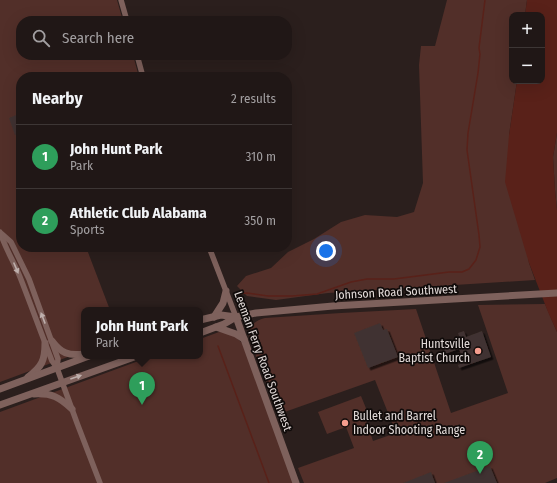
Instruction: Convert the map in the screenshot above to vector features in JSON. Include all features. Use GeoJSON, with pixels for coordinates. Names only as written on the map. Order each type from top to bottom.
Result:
{"type":"FeatureCollection","features":[{"type":"Feature","properties":{"kind":"street"},"geometry":{"type":"LineString","coordinates":[[122,0],[126,16]]}},
{"type":"Feature","properties":{"kind":"street"},"geometry":{"type":"LineString","coordinates":[[138,60],[142,72]]}},
{"type":"Feature","properties":{"kind":"street"},"geometry":{"type":"LineString","coordinates":[[20,382],[37,370],[42,363],[48,342],[29,279],[11,242],[0,232],[48,342],[58,359],[60,375],[100,483]]}},
{"type":"Feature","properties":{"kind":"street","name":"Leeman Ferry Road Southwest"},"geometry":{"type":"LineString","coordinates":[[211,252],[296,483]]}},
{"type":"Feature","properties":{"kind":"street"},"geometry":{"type":"LineString","coordinates":[[214,317],[222,303],[226,291]]}},
{"type":"Feature","properties":{"kind":"street","name":"Johnson Road Southwest"},"geometry":{"type":"LineString","coordinates":[[236,317],[256,313],[333,306],[557,293]]}},
{"type":"Feature","properties":{"kind":"street"},"geometry":{"type":"LineString","coordinates":[[203,319],[220,315],[236,317]]}},
{"type":"Feature","properties":{"kind":"street"},"geometry":{"type":"LineString","coordinates":[[203,332],[224,324],[236,317]]}},
{"type":"Feature","properties":{"kind":"street"},"geometry":{"type":"LineString","coordinates":[[216,327],[236,334],[244,339]]}},
{"type":"Feature","properties":{"kind":"street"},"geometry":{"type":"LineString","coordinates":[[48,342],[65,353],[81,354]]}},
{"type":"Feature","properties":{"kind":"street"},"geometry":{"type":"LineString","coordinates":[[0,405],[26,395],[84,359]]}},
{"type":"Feature","properties":{"kind":"street"},"geometry":{"type":"LineString","coordinates":[[0,389],[20,382],[60,375],[125,359]]}},
{"type":"Feature","properties":{"kind":"street"},"geometry":{"type":"LineString","coordinates":[[26,395],[48,394],[57,397],[72,409]]}},
{"type":"Feature","properties":{"kind":"shaded area"},"geometry":{"type":"Polygon","coordinates":[[[0,0],[117,0],[122,16],[16,16],[16,60],[134,60],[138,72],[16,72],[16,252],[88,252],[109,307],[81,307],[81,352],[0,382],[0,0]]]}},
{"type":"Feature","properties":{"kind":"shaded area"},"geometry":{"type":"Polygon","coordinates":[[[447,0],[527,0],[525,12],[509,12],[509,84],[517,84],[509,135],[529,263],[535,280],[328,293],[276,300],[247,296],[237,286],[246,276],[271,268],[288,252],[292,252],[292,250],[314,239],[341,222],[365,215],[397,217],[414,212],[423,183],[419,65],[421,46],[435,46],[447,0]]]}},
{"type":"Feature","properties":{"kind":"shaded area"},"geometry":{"type":"Polygon","coordinates":[[[527,0],[557,0],[557,133],[553,157],[557,210],[557,332],[529,263],[505,182],[509,135],[517,84],[545,84],[545,12],[525,12],[527,0]]]}},
{"type":"Feature","properties":{"kind":"shaded area"},"geometry":{"type":"Polygon","coordinates":[[[557,133],[557,210],[553,157],[557,133]]]}},
{"type":"Feature","properties":{"kind":"shaded area"},"geometry":{"type":"Polygon","coordinates":[[[545,304],[557,332],[557,478],[545,483],[304,483],[298,468],[354,448],[346,427],[327,434],[318,412],[361,396],[370,418],[366,420],[373,441],[396,433],[375,380],[279,414],[249,338],[251,327],[255,322],[265,318],[416,309],[451,413],[508,393],[478,305],[545,304]]]}},
{"type":"Feature","properties":{"kind":"shaded area"},"geometry":{"type":"Polygon","coordinates":[[[219,332],[232,335],[242,343],[296,483],[0,483],[0,412],[144,359],[203,359],[203,338],[219,332]]]}},
{"type":"Feature","properties":{"kind":"building"},"geometry":{"type":"Polygon","coordinates":[[[16,115],[16,135],[15,135],[9,118],[16,115]]]}},
{"type":"Feature","properties":{"kind":"building"},"geometry":{"type":"Polygon","coordinates":[[[380,323],[383,330],[387,329],[398,357],[368,368],[354,333],[380,323]]]}},
{"type":"Feature","properties":{"kind":"building","name":"Huntsville Baptist Church"},"geometry":{"type":"Polygon","coordinates":[[[464,331],[466,337],[482,331],[491,357],[459,368],[458,365],[464,362],[459,349],[445,354],[442,345],[460,339],[458,333],[464,331]]]}},
{"type":"Feature","properties":{"kind":"building"},"geometry":{"type":"Polygon","coordinates":[[[490,466],[497,483],[444,483],[490,466]]]}},
{"type":"Feature","properties":{"kind":"building"},"geometry":{"type":"Polygon","coordinates":[[[431,472],[435,483],[403,483],[431,472]]]}},
{"type":"Feature","properties":{"kind":"waterway"},"geometry":{"type":"LineString","coordinates":[[234,294],[247,293],[268,296],[317,294],[351,282],[367,279],[394,279],[449,272],[462,272],[469,269],[476,260],[480,247],[467,150],[468,133],[478,73],[480,54],[479,48],[485,0]]}},
{"type":"Feature","properties":{"kind":"waterway"},"geometry":{"type":"LineString","coordinates":[[218,346],[269,483]]}},
{"type":"Feature","properties":{"kind":"place","name":"Huntsville Baptist Church"},"geometry":{"type":"Point","coordinates":[478,351]}},
{"type":"Feature","properties":{"kind":"place","name":"John Hunt Park"},"geometry":{"type":"Point","coordinates":[142,405]}},
{"type":"Feature","properties":{"kind":"place","name":"Bullet and Barrel Indoor Shooting Range"},"geometry":{"type":"Point","coordinates":[345,423]}},
{"type":"Feature","properties":{"kind":"place","name":"Athletic Club Alabama"},"geometry":{"type":"Point","coordinates":[480,474]}}]}
